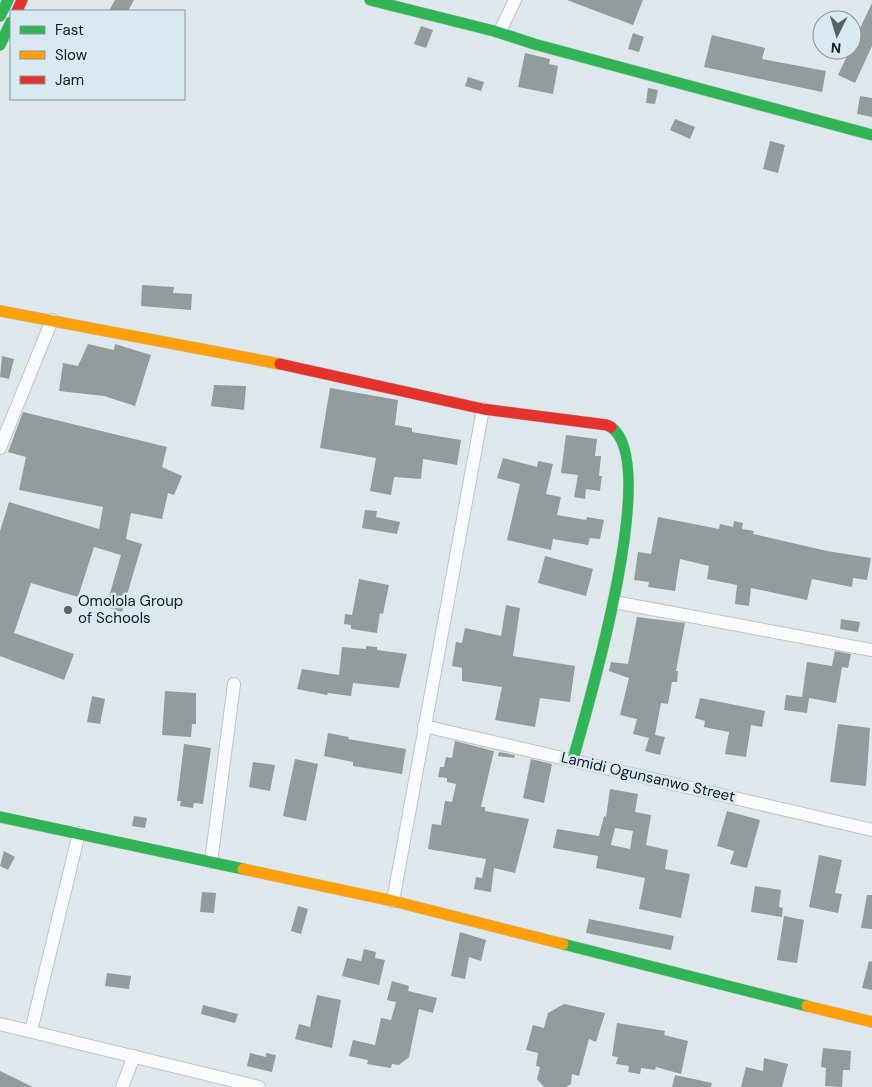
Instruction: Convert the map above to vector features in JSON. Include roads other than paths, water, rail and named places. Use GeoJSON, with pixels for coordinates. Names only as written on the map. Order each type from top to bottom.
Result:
{"type":"FeatureCollection","features":[{"type":"Feature","properties":{"kind":"street"},"geometry":{"type":"LineString","coordinates":[[0,16],[8,0]]}},
{"type":"Feature","properties":{"kind":"street"},"geometry":{"type":"LineString","coordinates":[[370,0],[415,13],[500,31],[534,44],[872,135]]}},
{"type":"Feature","properties":{"kind":"street"},"geometry":{"type":"LineString","coordinates":[[500,31],[515,0]]}},
{"type":"Feature","properties":{"kind":"street"},"geometry":{"type":"LineString","coordinates":[[0,45],[10,24]]}},
{"type":"Feature","properties":{"kind":"street"},"geometry":{"type":"LineString","coordinates":[[0,312],[52,320],[335,375],[482,408],[607,424],[618,432],[624,446],[630,489],[614,602],[573,759]]}},
{"type":"Feature","properties":{"kind":"street"},"geometry":{"type":"LineString","coordinates":[[0,448],[52,320]]}},
{"type":"Feature","properties":{"kind":"street"},"geometry":{"type":"LineString","coordinates":[[394,901],[482,408]]}},
{"type":"Feature","properties":{"kind":"street"},"geometry":{"type":"LineString","coordinates":[[614,602],[872,650]]}},
{"type":"Feature","properties":{"kind":"street"},"geometry":{"type":"LineString","coordinates":[[211,862],[234,684]]}},
{"type":"Feature","properties":{"kind":"street","name":"Lamidi Ogunsanwo Street"},"geometry":{"type":"LineString","coordinates":[[424,726],[573,759],[872,830]]}},
{"type":"Feature","properties":{"kind":"street"},"geometry":{"type":"LineString","coordinates":[[0,817],[394,901],[872,1022]]}},
{"type":"Feature","properties":{"kind":"street"},"geometry":{"type":"LineString","coordinates":[[31,1031],[78,834]]}},
{"type":"Feature","properties":{"kind":"street"},"geometry":{"type":"LineString","coordinates":[[0,1024],[259,1087]]}},
{"type":"Feature","properties":{"kind":"street"},"geometry":{"type":"LineString","coordinates":[[122,1087],[134,1056]]}},
{"type":"Feature","properties":{"kind":"place","name":"Omolola Group of Schools"},"geometry":{"type":"Point","coordinates":[68,610]}}]}
